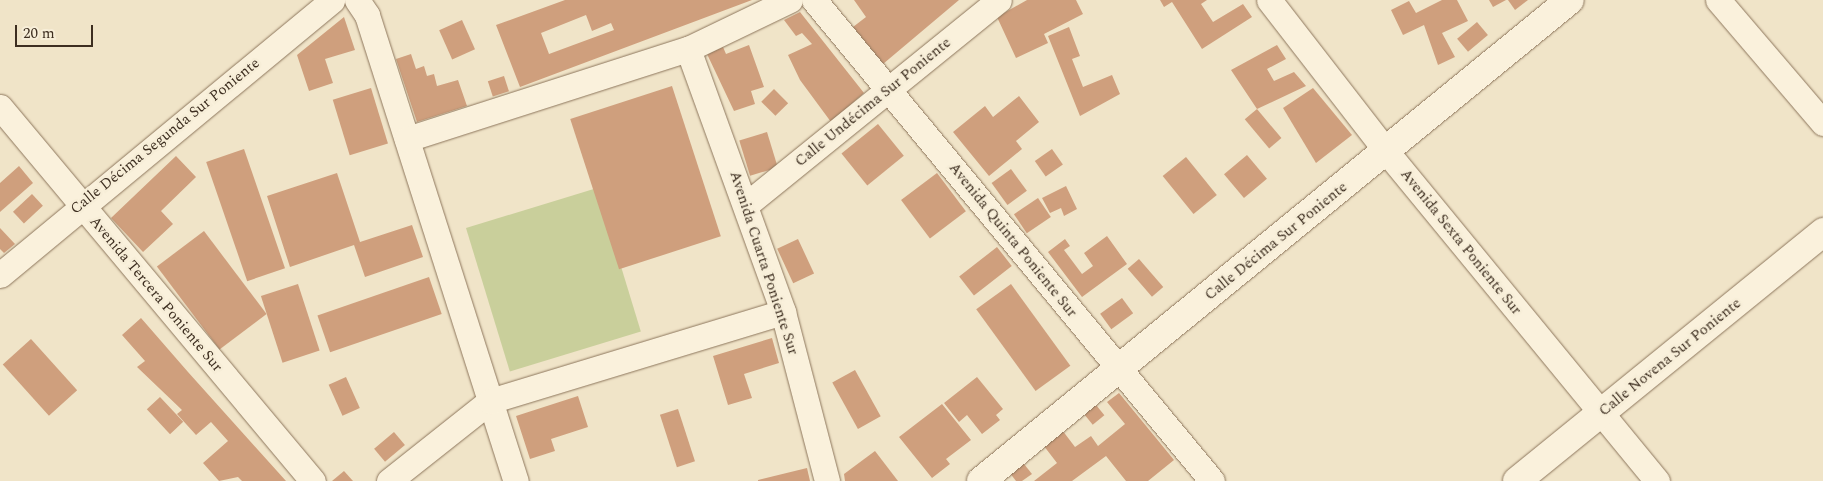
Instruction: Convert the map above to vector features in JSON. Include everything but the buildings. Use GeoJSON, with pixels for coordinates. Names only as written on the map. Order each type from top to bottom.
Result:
{"type":"FeatureCollection","features":[{"type":"Feature","properties":{"kind":"street","name":"Calle Décima Segunda Sur Poniente"},"geometry":{"type":"LineString","coordinates":[[0,275],[80,205],[332,0]]}},
{"type":"Feature","properties":{"kind":"street"},"geometry":{"type":"LineString","coordinates":[[357,0],[368,16],[516,481]]}},
{"type":"Feature","properties":{"kind":"street"},"geometry":{"type":"LineString","coordinates":[[407,139],[688,49],[790,0]]}},
{"type":"Feature","properties":{"kind":"street","name":"Avenida Quinta Poniente Sur"},"geometry":{"type":"LineString","coordinates":[[814,0],[1212,481]]}},
{"type":"Feature","properties":{"kind":"street","name":"Calle Undécima Sur Poniente"},"geometry":{"type":"LineString","coordinates":[[747,204],[999,0]]}},
{"type":"Feature","properties":{"kind":"street","name":"Avenida Sexta Poniente Sur"},"geometry":{"type":"LineString","coordinates":[[1269,0],[1386,151],[1657,481]]}},
{"type":"Feature","properties":{"kind":"street","name":"Calle Décima Sur Poniente"},"geometry":{"type":"LineString","coordinates":[[981,481],[1570,0]]}},
{"type":"Feature","properties":{"kind":"street"},"geometry":{"type":"LineString","coordinates":[[1718,0],[1823,123]]}},
{"type":"Feature","properties":{"kind":"street","name":"Avenida Cuarta Poniente Sur"},"geometry":{"type":"LineString","coordinates":[[688,49],[747,204],[783,312],[827,481]]}},
{"type":"Feature","properties":{"kind":"street","name":"Avenida Tercera Poniente Sur"},"geometry":{"type":"LineString","coordinates":[[0,107],[80,205],[313,481]]}},
{"type":"Feature","properties":{"kind":"street","name":"Calle Novena Sur Poniente"},"geometry":{"type":"LineString","coordinates":[[1517,481],[1823,232]]}},
{"type":"Feature","properties":{"kind":"street"},"geometry":{"type":"LineString","coordinates":[[389,481],[490,402],[783,312]]}},
{"type":"Feature","properties":{"kind":"green space"},"geometry":{"type":"Polygon","coordinates":[[[597,188],[641,331],[510,372],[466,228],[597,188]]]}}]}
